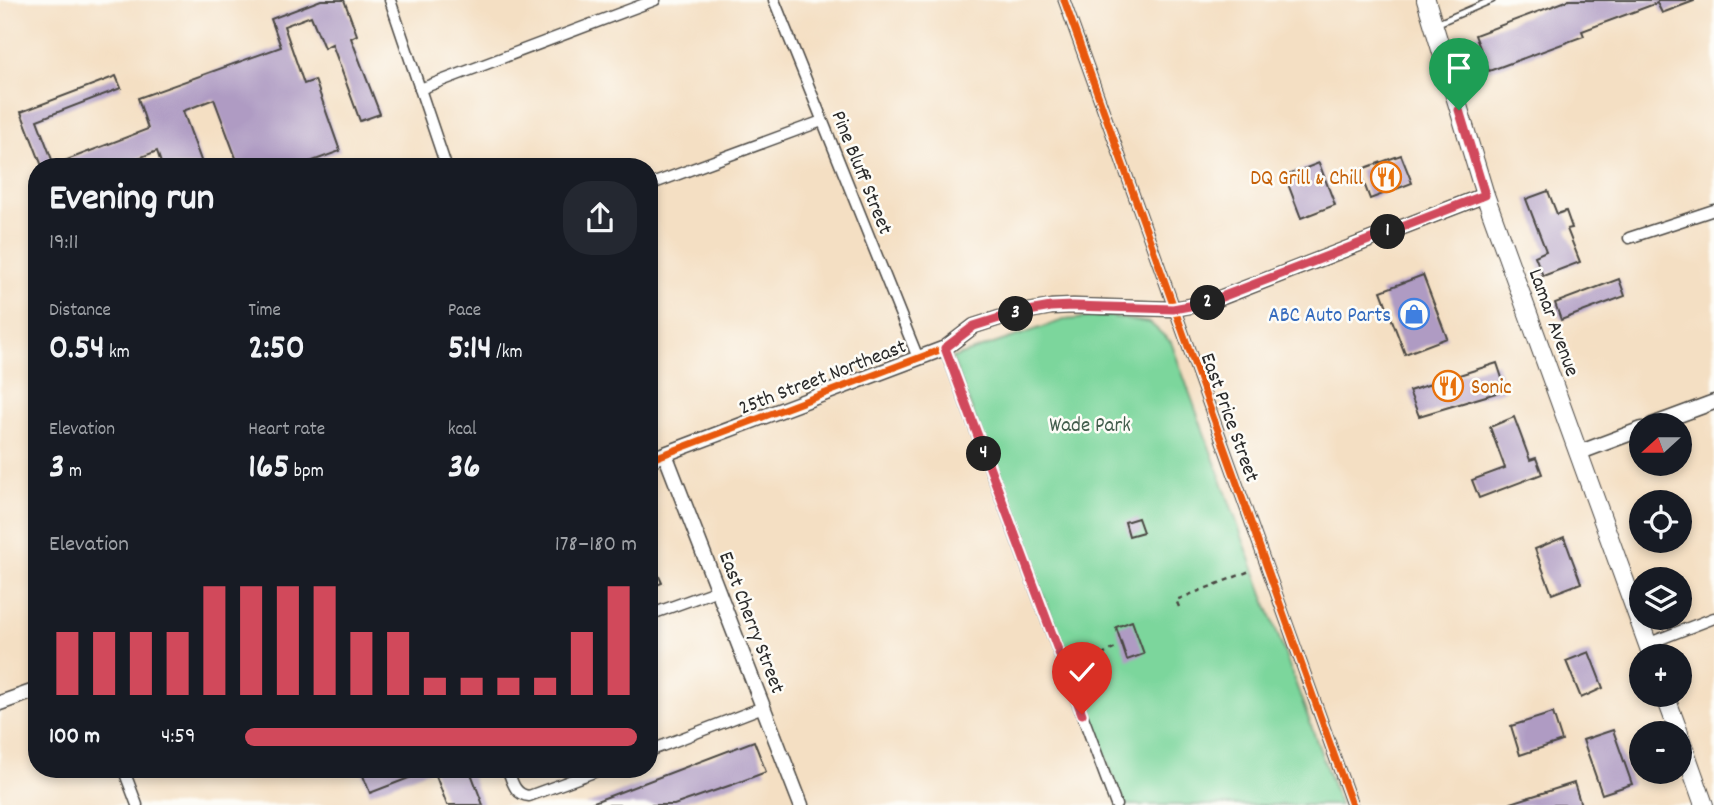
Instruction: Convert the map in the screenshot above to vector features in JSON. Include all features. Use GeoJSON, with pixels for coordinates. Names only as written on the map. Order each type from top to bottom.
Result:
{"type":"FeatureCollection","features":[{"type":"Feature","properties":{"kind":"main road","name":"Lamar Avenue"},"geometry":{"type":"LineString","coordinates":[[1426,0],[1485,195],[1647,644]]}},
{"type":"Feature","properties":{"kind":"main road"},"geometry":{"type":"LineString","coordinates":[[1692,771],[1704,805]]}},
{"type":"Feature","properties":{"kind":"street"},"geometry":{"type":"LineString","coordinates":[[390,0],[443,158]]}},
{"type":"Feature","properties":{"kind":"street"},"geometry":{"type":"LineString","coordinates":[[420,89],[655,0]]}},
{"type":"Feature","properties":{"kind":"street","name":"Pine Bluff Street"},"geometry":{"type":"LineString","coordinates":[[774,0],[918,358]]}},
{"type":"Feature","properties":{"kind":"street","name":"East Price Street"},"geometry":{"type":"LineString","coordinates":[[1064,0],[1352,805]]}},
{"type":"Feature","properties":{"kind":"street"},"geometry":{"type":"LineString","coordinates":[[658,182],[822,121]]}},
{"type":"Feature","properties":{"kind":"street","name":"25th Street Northeast"},"geometry":{"type":"LineString","coordinates":[[658,457],[945,348],[974,326],[1012,314],[1051,307],[1173,309],[1206,303],[1485,195]]}},
{"type":"Feature","properties":{"kind":"street"},"geometry":{"type":"LineString","coordinates":[[1629,238],[1714,209]]}},
{"type":"Feature","properties":{"kind":"street"},"geometry":{"type":"LineString","coordinates":[[945,348],[1116,805]]}},
{"type":"Feature","properties":{"kind":"street"},"geometry":{"type":"LineString","coordinates":[[1684,413],[1714,402]]}},
{"type":"Feature","properties":{"kind":"street"},"geometry":{"type":"LineString","coordinates":[[1578,453],[1629,434]]}},
{"type":"Feature","properties":{"kind":"street","name":"East Cherry Street"},"geometry":{"type":"LineString","coordinates":[[665,454],[801,805]]}},
{"type":"Feature","properties":{"kind":"street"},"geometry":{"type":"LineString","coordinates":[[658,612],[718,590]]}},
{"type":"Feature","properties":{"kind":"street"},"geometry":{"type":"LineString","coordinates":[[1661,644],[1714,618]]}},
{"type":"Feature","properties":{"kind":"street"},"geometry":{"type":"LineString","coordinates":[[0,703],[28,693]]}},
{"type":"Feature","properties":{"kind":"street"},"geometry":{"type":"LineString","coordinates":[[658,748],[763,707]]}},
{"type":"Feature","properties":{"kind":"street"},"geometry":{"type":"LineString","coordinates":[[127,778],[137,805]]}},
{"type":"Feature","properties":{"kind":"street"},"geometry":{"type":"LineString","coordinates":[[511,778],[515,788],[528,796],[580,778]]}},
{"type":"Feature","properties":{"kind":"lane"},"geometry":{"type":"LineString","coordinates":[[1433,25],[1492,0]]}},
{"type":"Feature","properties":{"kind":"path"},"geometry":{"type":"LineString","coordinates":[[1179,607],[1176,600],[1250,571]]}},
{"type":"Feature","properties":{"kind":"path"},"geometry":{"type":"LineString","coordinates":[[1084,665],[1119,646]]}},
{"type":"Feature","properties":{"kind":"green space","name":"Wade Park"},"geometry":{"type":"Polygon","coordinates":[[[1107,316],[1150,323],[1171,342],[1340,805],[1124,805],[952,358],[1064,320],[1107,316]]]}},
{"type":"Feature","properties":{"kind":"building"},"geometry":{"type":"Polygon","coordinates":[[[321,0],[344,0],[357,35],[351,38],[380,114],[360,121],[332,44],[324,48],[311,16],[284,26],[304,84],[315,80],[340,151],[321,158],[236,158],[214,99],[183,111],[200,158],[159,158],[157,151],[139,158],[72,158],[148,129],[138,98],[281,47],[271,19],[321,0]]]}},
{"type":"Feature","properties":{"kind":"building"},"geometry":{"type":"Polygon","coordinates":[[[1569,0],[1694,1],[1662,13],[1657,3],[1582,31],[1584,36],[1489,71],[1475,35],[1569,0]]]}},
{"type":"Feature","properties":{"kind":"building"},"geometry":{"type":"Polygon","coordinates":[[[116,76],[121,88],[37,120],[51,158],[39,158],[21,112],[116,76]]]}},
{"type":"Feature","properties":{"kind":"building","name":"DQ Grill & Chill"},"geometry":{"type":"Polygon","coordinates":[[[1401,155],[1412,183],[1370,199],[1359,170],[1401,155]]]}},
{"type":"Feature","properties":{"kind":"building"},"geometry":{"type":"Polygon","coordinates":[[[1319,163],[1335,205],[1301,218],[1285,176],[1319,163]]]}},
{"type":"Feature","properties":{"kind":"building"},"geometry":{"type":"Polygon","coordinates":[[[1548,191],[1557,214],[1566,211],[1572,228],[1567,229],[1580,262],[1543,276],[1535,256],[1546,251],[1526,199],[1548,191]]]}},
{"type":"Feature","properties":{"kind":"building","name":"ABC Auto Parts"},"geometry":{"type":"Polygon","coordinates":[[[1423,275],[1447,338],[1405,354],[1381,291],[1423,275]]]}},
{"type":"Feature","properties":{"kind":"building"},"geometry":{"type":"Polygon","coordinates":[[[1619,279],[1625,296],[1561,320],[1555,303],[1619,279]]]}},
{"type":"Feature","properties":{"kind":"building","name":"Sonic"},"geometry":{"type":"Polygon","coordinates":[[[1497,363],[1506,390],[1419,416],[1409,391],[1497,363]]]}},
{"type":"Feature","properties":{"kind":"building"},"geometry":{"type":"Polygon","coordinates":[[[1514,417],[1530,460],[1536,458],[1542,474],[1479,498],[1472,480],[1505,468],[1490,427],[1514,417]]]}},
{"type":"Feature","properties":{"kind":"building"},"geometry":{"type":"Polygon","coordinates":[[[1138,518],[1143,532],[1129,536],[1125,522],[1138,518]]]}},
{"type":"Feature","properties":{"kind":"building"},"geometry":{"type":"Polygon","coordinates":[[[1564,537],[1581,583],[1552,594],[1535,549],[1564,537]]]}},
{"type":"Feature","properties":{"kind":"building"},"geometry":{"type":"Polygon","coordinates":[[[1132,621],[1144,654],[1127,660],[1116,627],[1132,621]]]}},
{"type":"Feature","properties":{"kind":"building"},"geometry":{"type":"Polygon","coordinates":[[[1589,652],[1603,688],[1581,698],[1566,661],[1589,652]]]}},
{"type":"Feature","properties":{"kind":"building"},"geometry":{"type":"Polygon","coordinates":[[[1553,713],[1562,741],[1520,755],[1511,726],[1553,713]]]}},
{"type":"Feature","properties":{"kind":"building"},"geometry":{"type":"Polygon","coordinates":[[[1613,730],[1629,775],[1629,784],[1632,784],[1602,794],[1583,740],[1613,730]]]}},
{"type":"Feature","properties":{"kind":"building"},"geometry":{"type":"Polygon","coordinates":[[[754,741],[766,772],[674,805],[586,805],[754,741]]]}},
{"type":"Feature","properties":{"kind":"building"},"geometry":{"type":"Polygon","coordinates":[[[364,778],[409,778],[370,793],[364,778]]]}},
{"type":"Feature","properties":{"kind":"building"},"geometry":{"type":"Polygon","coordinates":[[[437,778],[473,778],[483,805],[447,805],[437,778]]]}},
{"type":"Feature","properties":{"kind":"building"},"geometry":{"type":"Polygon","coordinates":[[[1574,783],[1581,805],[1511,805],[1511,803],[1574,783]]]}},
{"type":"Feature","properties":{"kind":"cycle path"},"geometry":{"type":"LineString","coordinates":[[1064,0],[1352,805]]}},
{"type":"Feature","properties":{"kind":"cycle path"},"geometry":{"type":"LineString","coordinates":[[658,457],[945,348],[974,326],[1012,314],[1051,307],[1173,309],[1207,303],[1485,195]]}},
{"type":"Feature","properties":{"kind":"place","name":"DQ Grill & Chill"},"geometry":{"type":"Point","coordinates":[1386,177]}},
{"type":"Feature","properties":{"kind":"place","name":"ABC Auto Parts"},"geometry":{"type":"Point","coordinates":[1414,314]}},
{"type":"Feature","properties":{"kind":"place","name":"Sonic"},"geometry":{"type":"Point","coordinates":[1448,386]}},
{"type":"Feature","properties":{"kind":"route"},"geometry":{"type":"LineString","coordinates":[[1082,714],[945,348],[974,326],[1012,314],[1051,307],[1173,309],[1206,303],[1485,195],[1459,110]]}}]}
